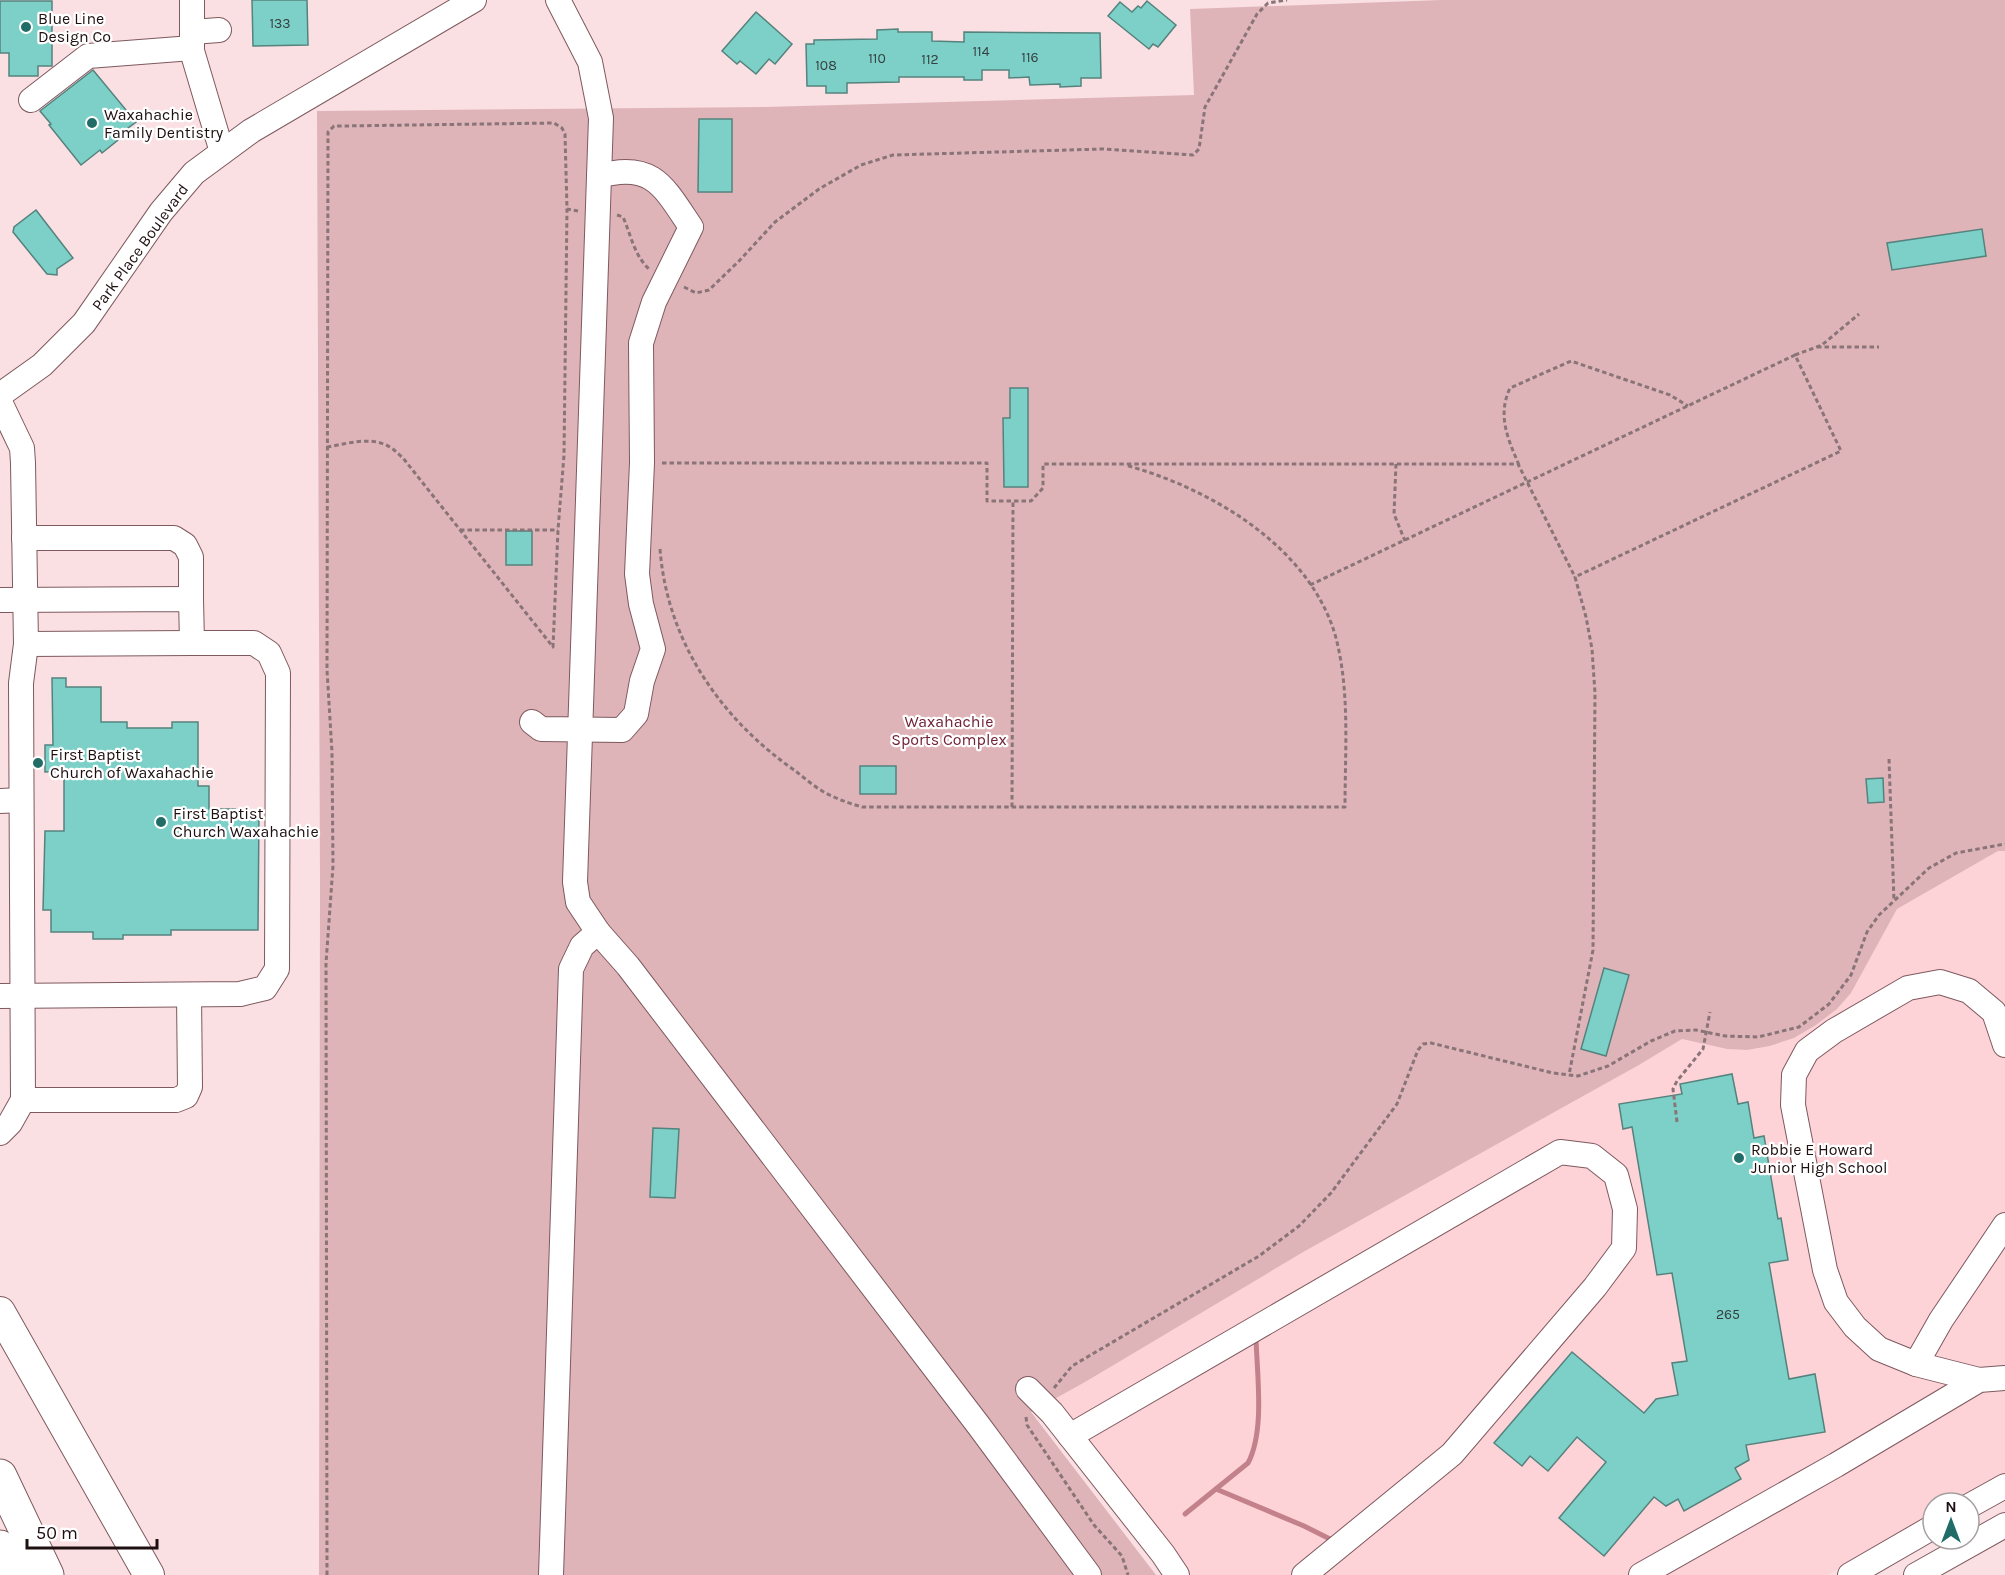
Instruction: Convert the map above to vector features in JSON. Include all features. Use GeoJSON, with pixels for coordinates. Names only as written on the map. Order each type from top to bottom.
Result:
{"type":"FeatureCollection","features":[{"type":"Feature","properties":{"kind":"highway"},"geometry":{"type":"LineString","coordinates":[[0,1476],[48,1575]]}},
{"type":"Feature","properties":{"kind":"highway"},"geometry":{"type":"LineString","coordinates":[[0,1547],[16,1575]]}},
{"type":"Feature","properties":{"kind":"main road"},"geometry":{"type":"LineString","coordinates":[[0,1312],[149,1575]]}},
{"type":"Feature","properties":{"kind":"street"},"geometry":{"type":"LineString","coordinates":[[192,0],[192,40],[222,152]]}},
{"type":"Feature","properties":{"kind":"street","name":"Park Place Boulevard"},"geometry":{"type":"LineString","coordinates":[[0,395],[42,365],[84,323],[161,212],[194,173],[251,131],[474,0]]}},
{"type":"Feature","properties":{"kind":"street"},"geometry":{"type":"LineString","coordinates":[[558,0],[590,62],[601,118],[575,882],[578,902],[598,932],[642,984],[979,1426],[1089,1575]]}},
{"type":"Feature","properties":{"kind":"street"},"geometry":{"type":"LineString","coordinates":[[31,100],[88,56],[192,40],[219,30]]}},
{"type":"Feature","properties":{"kind":"street"},"geometry":{"type":"LineString","coordinates":[[532,722],[541,729],[622,730],[636,714],[642,681],[653,650],[641,604],[637,574],[642,463],[641,342],[654,302],[691,227],[663,185],[643,174],[618,171],[599,176]]}},
{"type":"Feature","properties":{"kind":"street"},"geometry":{"type":"LineString","coordinates":[[0,402],[22,448],[26,644],[11,800],[11,996],[23,1100],[0,1133]]}},
{"type":"Feature","properties":{"kind":"street"},"geometry":{"type":"LineString","coordinates":[[24,538],[174,538],[185,545],[191,557],[192,643]]}},
{"type":"Feature","properties":{"kind":"street"},"geometry":{"type":"LineString","coordinates":[[0,600],[191,599]]}},
{"type":"Feature","properties":{"kind":"street"},"geometry":{"type":"LineString","coordinates":[[11,996],[240,994],[265,988],[277,969],[278,673],[269,653],[254,643],[26,644]]}},
{"type":"Feature","properties":{"kind":"street"},"geometry":{"type":"LineString","coordinates":[[550,1575],[572,969],[582,946],[598,932]]}},
{"type":"Feature","properties":{"kind":"street"},"geometry":{"type":"LineString","coordinates":[[2005,1045],[1994,1012],[1969,990],[1940,982],[1908,988],[1834,1031],[1807,1050],[1794,1075],[1793,1105],[1825,1270],[1836,1302],[1855,1327],[1879,1348],[1916,1364],[1979,1380],[2005,1378]]}},
{"type":"Feature","properties":{"kind":"street"},"geometry":{"type":"LineString","coordinates":[[23,1100],[176,1100],[186,1095],[190,1087],[189,995]]}},
{"type":"Feature","properties":{"kind":"street"},"geometry":{"type":"LineString","coordinates":[[1070,1436],[1560,1152],[1592,1156],[1616,1175],[1625,1209],[1624,1248],[1596,1287],[1452,1454],[1304,1575]]}},
{"type":"Feature","properties":{"kind":"street"},"geometry":{"type":"LineString","coordinates":[[1916,1364],[1941,1320],[2005,1225]]}},
{"type":"Feature","properties":{"kind":"street"},"geometry":{"type":"LineString","coordinates":[[1641,1575],[1836,1465],[1979,1380]]}},
{"type":"Feature","properties":{"kind":"street"},"geometry":{"type":"LineString","coordinates":[[1033,1395],[1070,1436],[1177,1575]]}},
{"type":"Feature","properties":{"kind":"street"},"geometry":{"type":"LineString","coordinates":[[1981,1499],[2005,1486]]}},
{"type":"Feature","properties":{"kind":"street"},"geometry":{"type":"LineString","coordinates":[[1916,1575],[2005,1525]]}},
{"type":"Feature","properties":{"kind":"street"},"geometry":{"type":"LineString","coordinates":[[1853,1575],[1921,1534]]}},
{"type":"Feature","properties":{"kind":"path"},"geometry":{"type":"LineString","coordinates":[[567,209],[610,213],[623,217],[641,261],[650,271],[696,293],[709,290],[775,222],[819,189],[861,165],[892,155],[1103,149],[1193,155],[1199,149],[1205,106],[1257,14],[1268,3],[1287,0]]}},
{"type":"Feature","properties":{"kind":"path"},"geometry":{"type":"LineString","coordinates":[[327,447],[377,441],[389,446],[403,458],[553,647],[564,455],[567,209],[565,134],[562,128],[554,123],[334,126],[328,132],[327,447],[327,670],[332,752],[333,866],[326,963],[327,1575]]}},
{"type":"Feature","properties":{"kind":"path"},"geometry":{"type":"LineString","coordinates":[[1310,585],[1795,355],[1822,345],[1859,314]]}},
{"type":"Feature","properties":{"kind":"path"},"geometry":{"type":"LineString","coordinates":[[1815,347],[1879,346]]}},
{"type":"Feature","properties":{"kind":"path"},"geometry":{"type":"LineString","coordinates":[[1575,577],[1841,451],[1795,355]]}},
{"type":"Feature","properties":{"kind":"path"},"geometry":{"type":"LineString","coordinates":[[1569,1075],[1593,950],[1595,693],[1592,650],[1575,577],[1526,483],[1507,436],[1503,415],[1505,399],[1510,388],[1570,361],[1670,395],[1688,406]]}},
{"type":"Feature","properties":{"kind":"path"},"geometry":{"type":"LineString","coordinates":[[642,463],[987,463],[987,501],[1031,501],[1043,488],[1043,464],[1519,465]]}},
{"type":"Feature","properties":{"kind":"path"},"geometry":{"type":"LineString","coordinates":[[1396,464],[1394,514],[1405,541]]}},
{"type":"Feature","properties":{"kind":"path"},"geometry":{"type":"LineString","coordinates":[[660,545],[667,599],[693,663],[727,711],[762,746],[830,796],[862,807],[1345,807],[1342,669],[1335,637],[1326,613],[1310,585],[1297,567],[1279,549],[1254,527],[1229,510],[1175,482],[1125,465]]}},
{"type":"Feature","properties":{"kind":"path"},"geometry":{"type":"LineString","coordinates":[[1012,807],[1013,501]]}},
{"type":"Feature","properties":{"kind":"path"},"geometry":{"type":"LineString","coordinates":[[460,530],[558,530]]}},
{"type":"Feature","properties":{"kind":"path"},"geometry":{"type":"LineString","coordinates":[[1889,759],[1894,901]]}},
{"type":"Feature","properties":{"kind":"path"},"geometry":{"type":"LineString","coordinates":[[1128,1575],[1122,1556],[1094,1525],[1027,1425],[1025,1411],[1033,1395],[1054,1388],[1072,1366],[1259,1256],[1299,1226],[1331,1193],[1397,1104],[1418,1050],[1423,1044],[1431,1043],[1553,1073],[1578,1076],[1608,1066],[1651,1041],[1675,1031],[1696,1030],[1725,1036],[1758,1037],[1799,1027],[1829,1004],[1851,975],[1867,932],[1879,915],[1929,868],[1956,853],[2005,844]]}},
{"type":"Feature","properties":{"kind":"path"},"geometry":{"type":"LineString","coordinates":[[1677,1122],[1673,1089],[1703,1049],[1710,1012]]}},
{"type":"Feature","properties":{"kind":"shaded area","name":"Robbie E Howard Junior High School"},"geometry":{"type":"Polygon","coordinates":[[[1998,851],[2005,851],[2005,1474],[1975,1491],[1921,1491],[1921,1522],[1828,1575],[1189,1575],[1054,1399],[1305,1251],[1682,1039],[1727,1049],[1747,1050],[1771,1046],[1794,1038],[1837,1009],[1851,993],[1897,909],[1998,851]]]}},
{"type":"Feature","properties":{"kind":"green space","name":"Waxahachie Sports Complex"},"geometry":{"type":"Polygon","coordinates":[[[1441,0],[2005,0],[2005,851],[1998,851],[1897,909],[1851,993],[1837,1009],[1794,1038],[1770,1046],[1747,1050],[1727,1049],[1682,1039],[1305,1251],[1031,1412],[1156,1575],[319,1575],[320,883],[317,111],[765,107],[1194,95],[1190,9],[1441,0]]]}},
{"type":"Feature","properties":{"kind":"building"},"geometry":{"type":"Polygon","coordinates":[[[252,0],[307,0],[308,45],[253,46],[252,0]]]}},
{"type":"Feature","properties":{"kind":"building","name":"Blue Line Design Co"},"geometry":{"type":"Polygon","coordinates":[[[0,1],[52,1],[52,66],[38,66],[38,76],[9,76],[9,53],[0,53],[0,1]]]}},
{"type":"Feature","properties":{"kind":"building"},"geometry":{"type":"Polygon","coordinates":[[[1147,1],[1176,25],[1158,47],[1153,44],[1149,49],[1108,16],[1120,2],[1132,12],[1138,6],[1141,8],[1147,1]]]}},
{"type":"Feature","properties":{"kind":"building"},"geometry":{"type":"Polygon","coordinates":[[[756,12],[792,44],[775,64],[769,59],[756,74],[740,61],[737,64],[722,51],[756,12]]]}},
{"type":"Feature","properties":{"kind":"building"},"geometry":{"type":"Polygon","coordinates":[[[898,29],[898,32],[932,32],[932,41],[964,42],[964,32],[1100,33],[1101,78],[1081,78],[1081,86],[1030,85],[1029,77],[1009,78],[1009,70],[982,70],[982,80],[964,80],[964,77],[899,77],[899,82],[847,83],[847,93],[826,93],[826,86],[807,86],[806,44],[814,44],[814,40],[877,39],[877,30],[898,29]]]}},
{"type":"Feature","properties":{"kind":"building","name":"Waxahachie Family Dentistry"},"geometry":{"type":"Polygon","coordinates":[[[93,70],[136,122],[116,137],[118,140],[102,153],[100,150],[81,165],[40,111],[93,70]]]}},
{"type":"Feature","properties":{"kind":"building"},"geometry":{"type":"Polygon","coordinates":[[[699,119],[732,119],[732,192],[698,192],[699,119]]]}},
{"type":"Feature","properties":{"kind":"building"},"geometry":{"type":"Polygon","coordinates":[[[36,210],[73,258],[57,269],[57,275],[47,274],[13,232],[14,227],[36,210]]]}},
{"type":"Feature","properties":{"kind":"building"},"geometry":{"type":"Polygon","coordinates":[[[1982,229],[1986,256],[1892,270],[1887,243],[1982,229]]]}},
{"type":"Feature","properties":{"kind":"building"},"geometry":{"type":"Polygon","coordinates":[[[1010,388],[1028,388],[1028,487],[1004,487],[1003,418],[1010,418],[1010,388]]]}},
{"type":"Feature","properties":{"kind":"building"},"geometry":{"type":"Polygon","coordinates":[[[506,531],[532,531],[532,565],[506,565],[506,531]]]}},
{"type":"Feature","properties":{"kind":"building","name":"First Baptist Church Waxahachie"},"geometry":{"type":"Polygon","coordinates":[[[52,678],[66,678],[66,687],[101,687],[101,722],[127,722],[127,728],[172,728],[172,722],[198,722],[198,786],[209,786],[209,809],[259,812],[258,930],[171,930],[171,935],[123,935],[123,939],[93,939],[93,932],[51,932],[51,910],[43,910],[45,831],[64,831],[64,771],[45,772],[45,745],[53,745],[52,678]]]}},
{"type":"Feature","properties":{"kind":"building"},"geometry":{"type":"Polygon","coordinates":[[[860,766],[896,766],[896,794],[860,794],[860,766]]]}},
{"type":"Feature","properties":{"kind":"building"},"geometry":{"type":"Polygon","coordinates":[[[1883,778],[1884,802],[1868,803],[1866,779],[1883,778]]]}},
{"type":"Feature","properties":{"kind":"building"},"geometry":{"type":"Polygon","coordinates":[[[1604,968],[1629,975],[1606,1056],[1581,1049],[1604,968]]]}},
{"type":"Feature","properties":{"kind":"building"},"geometry":{"type":"Polygon","coordinates":[[[1732,1074],[1738,1104],[1748,1102],[1754,1138],[1764,1136],[1778,1219],[1781,1218],[1788,1260],[1769,1263],[1789,1379],[1815,1374],[1825,1432],[1746,1445],[1749,1460],[1735,1468],[1741,1479],[1684,1511],[1678,1499],[1666,1506],[1654,1497],[1604,1556],[1559,1518],[1606,1462],[1577,1437],[1548,1471],[1530,1456],[1522,1466],[1494,1443],[1572,1352],[1644,1413],[1656,1399],[1678,1395],[1672,1363],[1687,1361],[1672,1273],[1657,1275],[1632,1127],[1623,1129],[1619,1104],[1682,1094],[1680,1084],[1732,1074]]]}},
{"type":"Feature","properties":{"kind":"building"},"geometry":{"type":"Polygon","coordinates":[[[653,1128],[679,1129],[675,1198],[650,1197],[653,1128]]]}},
{"type":"Feature","properties":{"kind":"waterway"},"geometry":{"type":"LineString","coordinates":[[1185,1514],[1248,1463],[1257,1435],[1259,1402],[1256,1338]]}},
{"type":"Feature","properties":{"kind":"waterway"},"geometry":{"type":"LineString","coordinates":[[1216,1489],[1330,1539]]}},
{"type":"Feature","properties":{"kind":"place","name":"Blue Line Design Co"},"geometry":{"type":"Point","coordinates":[26,27]}},
{"type":"Feature","properties":{"kind":"place","name":"Waxahachie Family Dentistry"},"geometry":{"type":"Point","coordinates":[92,123]}},
{"type":"Feature","properties":{"kind":"place","name":"First Baptist Church of Waxahachie"},"geometry":{"type":"Point","coordinates":[38,763]}},
{"type":"Feature","properties":{"kind":"place","name":"First Baptist Church Waxahachie"},"geometry":{"type":"Point","coordinates":[161,822]}},
{"type":"Feature","properties":{"kind":"place","name":"Robbie E Howard Junior High School"},"geometry":{"type":"Point","coordinates":[1739,1158]}}]}
